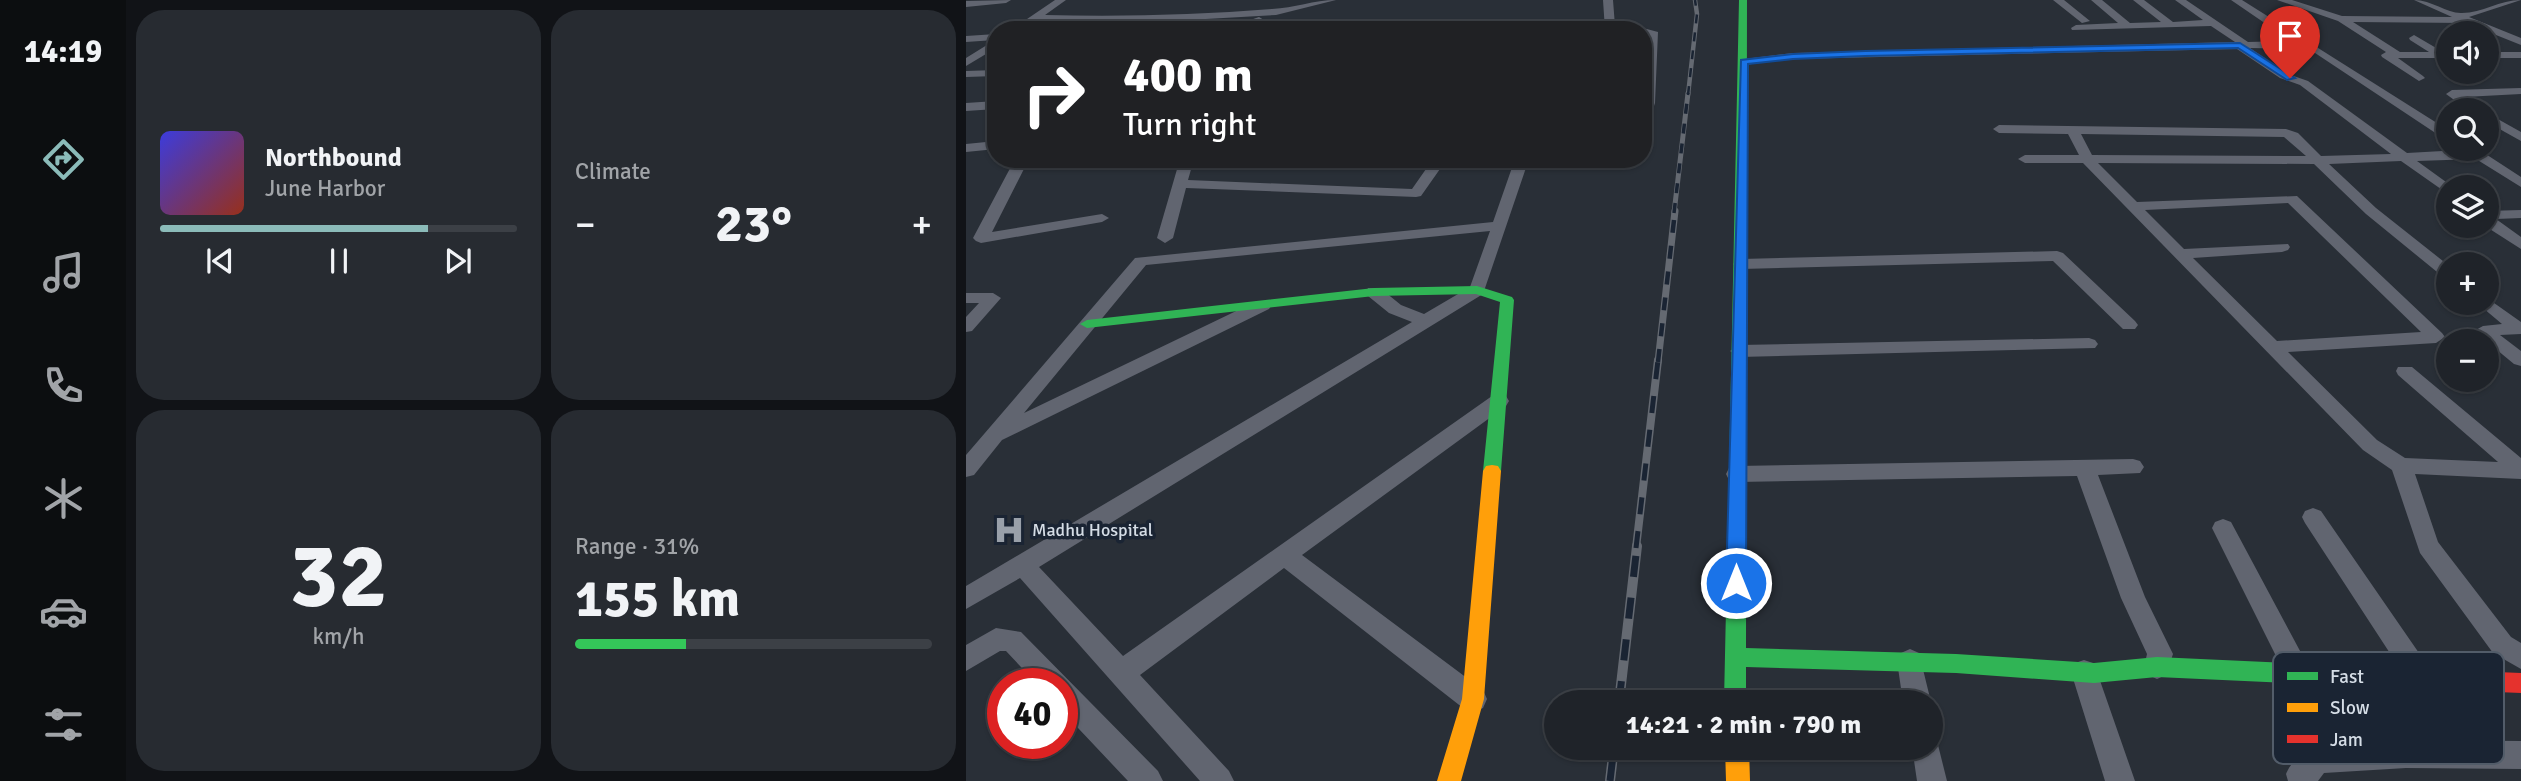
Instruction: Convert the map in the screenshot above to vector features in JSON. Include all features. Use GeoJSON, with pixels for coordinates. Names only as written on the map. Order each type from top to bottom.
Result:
{"type":"FeatureCollection","features":[{"type":"Feature","properties":{"kind":"street"},"geometry":{"type":"LineString","coordinates":[[966,4],[1006,0]]}},
{"type":"Feature","properties":{"kind":"street"},"geometry":{"type":"LineString","coordinates":[[1029,21],[1061,0]]}},
{"type":"Feature","properties":{"kind":"street"},"geometry":{"type":"LineString","coordinates":[[1033,18],[1135,20],[1276,12],[1331,0]]}},
{"type":"Feature","properties":{"kind":"street"},"geometry":{"type":"LineString","coordinates":[[1608,0],[1609,21]]}},
{"type":"Feature","properties":{"kind":"street"},"geometry":{"type":"LineString","coordinates":[[1735,690],[1743,0]]}},
{"type":"Feature","properties":{"kind":"street"},"geometry":{"type":"LineString","coordinates":[[2059,0],[2096,49]]}},
{"type":"Feature","properties":{"kind":"street"},"geometry":{"type":"LineString","coordinates":[[2096,0],[2127,26]]}},
{"type":"Feature","properties":{"kind":"street"},"geometry":{"type":"LineString","coordinates":[[2138,0],[2171,25]]}},
{"type":"Feature","properties":{"kind":"street"},"geometry":{"type":"LineString","coordinates":[[2180,0],[2284,76],[2304,83],[2436,181]]}},
{"type":"Feature","properties":{"kind":"street"},"geometry":{"type":"LineString","coordinates":[[2236,0],[2302,44]]}},
{"type":"Feature","properties":{"kind":"street"},"geometry":{"type":"LineString","coordinates":[[2282,0],[2341,19],[2398,55]]}},
{"type":"Feature","properties":{"kind":"street"},"geometry":{"type":"LineString","coordinates":[[2419,0],[2521,42]]}},
{"type":"Feature","properties":{"kind":"street"},"geometry":{"type":"LineString","coordinates":[[2341,19],[2463,18],[2518,0]]}},
{"type":"Feature","properties":{"kind":"street"},"geometry":{"type":"LineString","coordinates":[[1254,21],[1276,12]]}},
{"type":"Feature","properties":{"kind":"street"},"geometry":{"type":"LineString","coordinates":[[2077,23],[2127,26],[2214,23]]}},
{"type":"Feature","properties":{"kind":"street"},"geometry":{"type":"LineString","coordinates":[[966,39],[987,38]]}},
{"type":"Feature","properties":{"kind":"street"},"geometry":{"type":"LineString","coordinates":[[2414,38],[2436,51]]}},
{"type":"Feature","properties":{"kind":"street"},"geometry":{"type":"LineString","coordinates":[[1744,62],[1793,56],[2302,44],[2313,47],[2349,69],[2436,127]]}},
{"type":"Feature","properties":{"kind":"street"},"geometry":{"type":"LineString","coordinates":[[966,63],[987,50]]}},
{"type":"Feature","properties":{"kind":"street"},"geometry":{"type":"LineString","coordinates":[[2419,78],[2385,55],[2436,57]]}},
{"type":"Feature","properties":{"kind":"street"},"geometry":{"type":"LineString","coordinates":[[2499,55],[2521,55]]}},
{"type":"Feature","properties":{"kind":"street"},"geometry":{"type":"LineString","coordinates":[[966,74],[987,73]]}},
{"type":"Feature","properties":{"kind":"street"},"geometry":{"type":"LineString","coordinates":[[2458,98],[2452,94],[2521,91]]}},
{"type":"Feature","properties":{"kind":"street"},"geometry":{"type":"LineString","coordinates":[[966,107],[987,106]]}},
{"type":"Feature","properties":{"kind":"street"},"geometry":{"type":"LineString","coordinates":[[2501,125],[2521,125]]}},
{"type":"Feature","properties":{"kind":"street"},"geometry":{"type":"LineString","coordinates":[[2501,125],[2521,138]]}},
{"type":"Feature","properties":{"kind":"street"},"geometry":{"type":"LineString","coordinates":[[1999,129],[2276,131],[2293,136],[2371,211],[2436,263]]}},
{"type":"Feature","properties":{"kind":"street"},"geometry":{"type":"LineString","coordinates":[[2073,130],[2088,161],[2370,445],[2401,466],[2521,470]]}},
{"type":"Feature","properties":{"kind":"street"},"geometry":{"type":"LineString","coordinates":[[966,148],[987,146]]}},
{"type":"Feature","properties":{"kind":"street"},"geometry":{"type":"LineString","coordinates":[[2025,159],[2315,160],[2436,155]]}},
{"type":"Feature","properties":{"kind":"street"},"geometry":{"type":"LineString","coordinates":[[2488,161],[2521,183]]}},
{"type":"Feature","properties":{"kind":"street"},"geometry":{"type":"LineString","coordinates":[[1018,168],[981,237],[1102,218]]}},
{"type":"Feature","properties":{"kind":"street"},"geometry":{"type":"LineString","coordinates":[[1165,238],[1184,168]]}},
{"type":"Feature","properties":{"kind":"street"},"geometry":{"type":"LineString","coordinates":[[1180,184],[1416,193],[1434,168]]}},
{"type":"Feature","properties":{"kind":"street"},"geometry":{"type":"LineString","coordinates":[[966,599],[1477,290],[1519,168]]}},
{"type":"Feature","properties":{"kind":"street"},"geometry":{"type":"LineString","coordinates":[[2134,206],[2292,199],[2436,337],[2272,346]]}},
{"type":"Feature","properties":{"kind":"street"},"geometry":{"type":"LineString","coordinates":[[2499,216],[2521,214]]}},
{"type":"Feature","properties":{"kind":"street"},"geometry":{"type":"LineString","coordinates":[[966,469],[1141,261],[1499,226]]}},
{"type":"Feature","properties":{"kind":"street"},"geometry":{"type":"LineString","coordinates":[[2499,227],[2521,244]]}},
{"type":"Feature","properties":{"kind":"street"},"geometry":{"type":"LineString","coordinates":[[2179,254],[2282,247]]}},
{"type":"Feature","properties":{"kind":"street"},"geometry":{"type":"LineString","coordinates":[[1741,264],[2057,256],[2129,325]]}},
{"type":"Feature","properties":{"kind":"street"},"geometry":{"type":"LineString","coordinates":[[1087,324],[1374,292],[1477,290],[1507,300],[1474,699],[1448,781]]}},
{"type":"Feature","properties":{"kind":"street"},"geometry":{"type":"LineString","coordinates":[[1374,292],[1395,309],[1425,321]]}},
{"type":"Feature","properties":{"kind":"street"},"geometry":{"type":"LineString","coordinates":[[966,298],[993,298],[966,327]]}},
{"type":"Feature","properties":{"kind":"street"},"geometry":{"type":"LineString","coordinates":[[990,438],[1263,304]]}},
{"type":"Feature","properties":{"kind":"street"},"geometry":{"type":"LineString","coordinates":[[2499,313],[2519,329],[2483,331],[2521,360]]}},
{"type":"Feature","properties":{"kind":"street"},"geometry":{"type":"LineString","coordinates":[[1739,351],[2089,344]]}},
{"type":"Feature","properties":{"kind":"street"},"geometry":{"type":"LineString","coordinates":[[2405,370],[2521,470]]}},
{"type":"Feature","properties":{"kind":"street"},"geometry":{"type":"LineString","coordinates":[[1121,673],[1499,401]]}},
{"type":"Feature","properties":{"kind":"street"},"geometry":{"type":"LineString","coordinates":[[2401,466],[2428,546],[2502,645],[2521,657]]}},
{"type":"Feature","properties":{"kind":"street"},"geometry":{"type":"LineString","coordinates":[[1737,474],[2133,467]]}},
{"type":"Feature","properties":{"kind":"street"},"geometry":{"type":"LineString","coordinates":[[2085,468],[2133,598],[2160,654],[2157,667]]}},
{"type":"Feature","properties":{"kind":"street"},"geometry":{"type":"LineString","coordinates":[[2312,517],[2403,652]]}},
{"type":"Feature","properties":{"kind":"street"},"geometry":{"type":"LineString","coordinates":[[2223,528],[2287,652]]}},
{"type":"Feature","properties":{"kind":"street"},"geometry":{"type":"LineString","coordinates":[[1284,555],[1474,699]]}},
{"type":"Feature","properties":{"kind":"street"},"geometry":{"type":"LineString","coordinates":[[1023,565],[1215,780]]}},
{"type":"Feature","properties":{"kind":"street"},"geometry":{"type":"LineString","coordinates":[[966,659],[996,639],[1012,640],[1039,668]]}},
{"type":"Feature","properties":{"kind":"street"},"geometry":{"type":"LineString","coordinates":[[1736,657],[1910,661],[2084,672],[2143,672],[2157,667],[2273,672]]}},
{"type":"Feature","properties":{"kind":"street"},"geometry":{"type":"LineString","coordinates":[[1910,661],[1915,690]]}},
{"type":"Feature","properties":{"kind":"street"},"geometry":{"type":"LineString","coordinates":[[2084,672],[2120,781]]}},
{"type":"Feature","properties":{"kind":"street"},"geometry":{"type":"LineString","coordinates":[[1078,709],[1148,781]]}},
{"type":"Feature","properties":{"kind":"street"},"geometry":{"type":"LineString","coordinates":[[1737,760],[1738,781]]}},
{"type":"Feature","properties":{"kind":"street"},"geometry":{"type":"LineString","coordinates":[[1928,760],[1932,781]]}},
{"type":"Feature","properties":{"kind":"street"},"geometry":{"type":"LineString","coordinates":[[2303,781],[2300,774],[2313,764]]}},
{"type":"Feature","properties":{"kind":"railway"},"geometry":{"type":"LineString","coordinates":[[1688,95],[1697,14],[1695,0]]}},
{"type":"Feature","properties":{"kind":"railway"},"geometry":{"type":"LineString","coordinates":[[1674,213],[1688,93]]}},
{"type":"Feature","properties":{"kind":"railway"},"geometry":{"type":"LineString","coordinates":[[1658,362],[1675,211]]}},
{"type":"Feature","properties":{"kind":"railway"},"geometry":{"type":"LineString","coordinates":[[1636,548],[1658,360]]}},
{"type":"Feature","properties":{"kind":"railway"},"geometry":{"type":"LineString","coordinates":[[1620,690],[1637,546]]}},
{"type":"Feature","properties":{"kind":"railway"},"geometry":{"type":"LineString","coordinates":[[1610,781],[1612,760]]}},
{"type":"Feature","properties":{"kind":"traffic: fast"},"geometry":{"type":"LineString","coordinates":[[1735,690],[1743,0]]}},
{"type":"Feature","properties":{"kind":"traffic: fast"},"geometry":{"type":"LineString","coordinates":[[1087,324],[1374,292],[1477,290],[1507,300],[1492,471]]}},
{"type":"Feature","properties":{"kind":"traffic: fast"},"geometry":{"type":"LineString","coordinates":[[1736,657],[1956,663],[2094,673],[2157,667],[2273,672]]}},
{"type":"Feature","properties":{"kind":"traffic: slow"},"geometry":{"type":"LineString","coordinates":[[1449,781],[1473,699],[1492,471]]}},
{"type":"Feature","properties":{"kind":"traffic: slow"},"geometry":{"type":"LineString","coordinates":[[1737,760],[1738,781]]}},
{"type":"Feature","properties":{"kind":"traffic: jam"},"geometry":{"type":"LineString","coordinates":[[2504,682],[2521,683]]}},
{"type":"Feature","properties":{"kind":"place","name":"Madhu Hospital"},"geometry":{"type":"Point","coordinates":[1009,530]}},
{"type":"Feature","properties":{"kind":"route"},"geometry":{"type":"LineString","coordinates":[[1736,583],[1744,62],[1793,56],[2240,46],[2290,78]]}}]}
